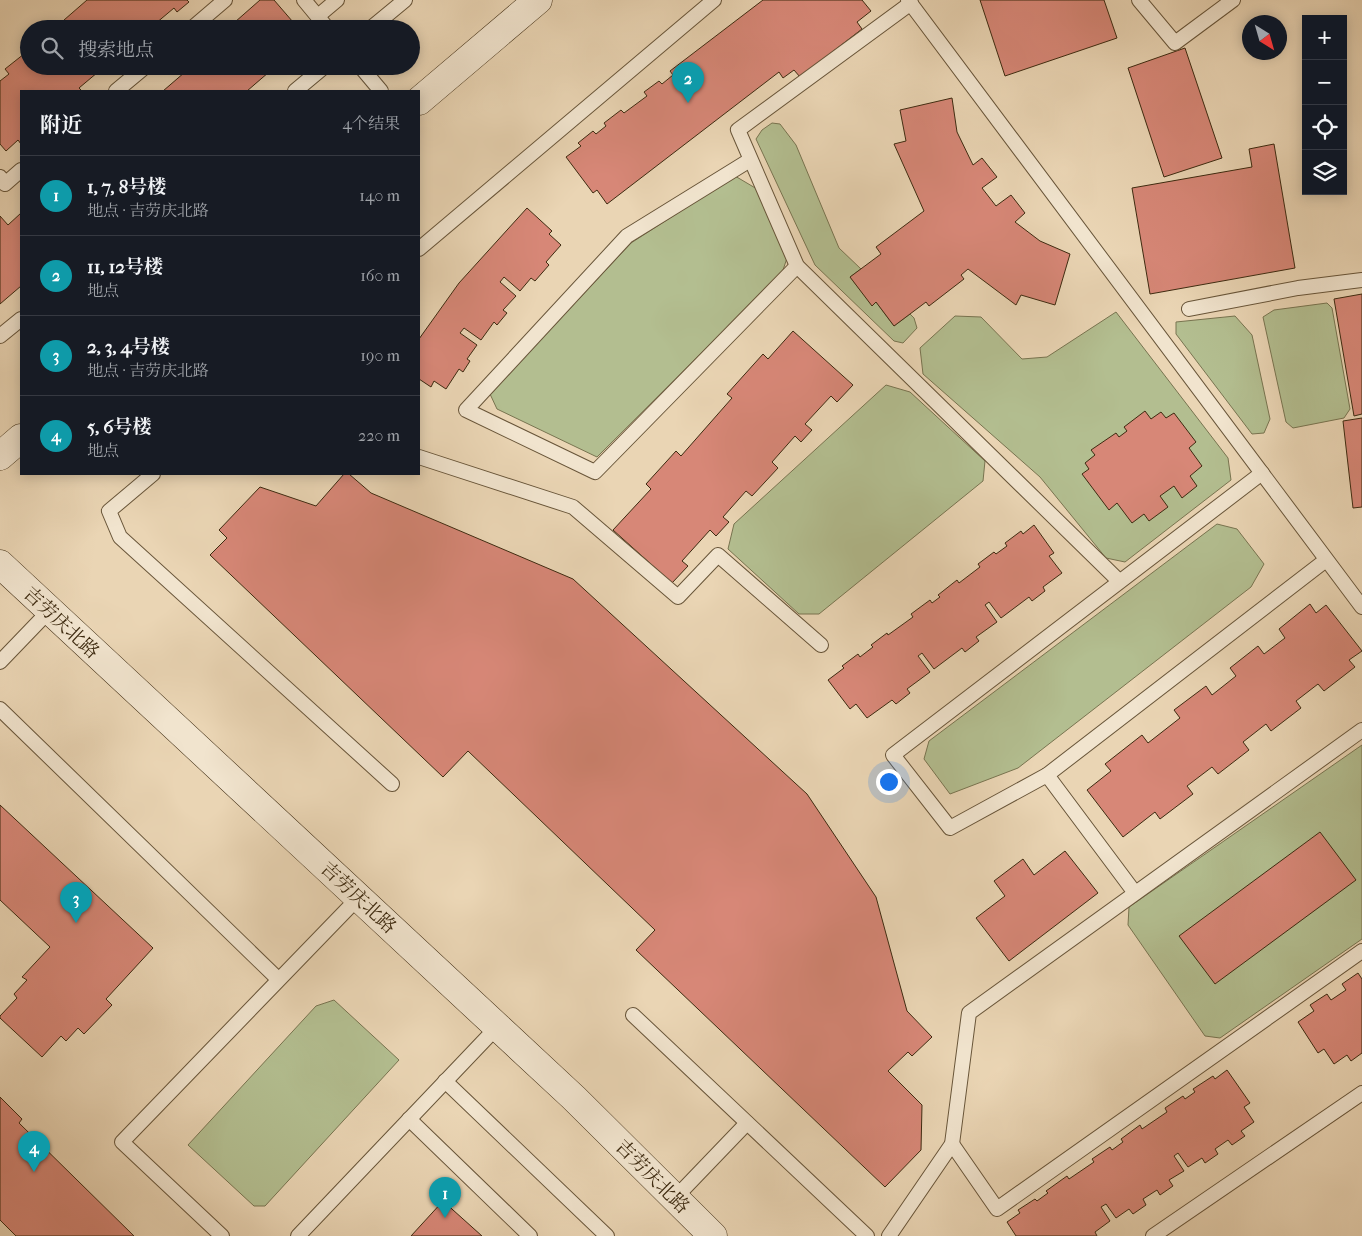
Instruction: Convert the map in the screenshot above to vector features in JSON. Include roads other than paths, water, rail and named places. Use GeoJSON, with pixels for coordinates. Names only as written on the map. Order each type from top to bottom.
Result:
{"type":"FeatureCollection","features":[{"type":"Feature","properties":{"kind":"main road"},"geometry":{"type":"LineString","coordinates":[[420,100],[538,0]]}},
{"type":"Feature","properties":{"kind":"main road"},"geometry":{"type":"LineString","coordinates":[[0,456],[20,439]]}},
{"type":"Feature","properties":{"kind":"main road","name":"吉劳庆北路"},"geometry":{"type":"LineString","coordinates":[[0,564],[498,1026],[574,1098],[713,1236]]}},
{"type":"Feature","properties":{"kind":"lane"},"geometry":{"type":"LineString","coordinates":[[202,20],[226,0]]}},
{"type":"Feature","properties":{"kind":"lane"},"geometry":{"type":"LineString","coordinates":[[304,0],[321,20]]}},
{"type":"Feature","properties":{"kind":"lane"},"geometry":{"type":"LineString","coordinates":[[318,16],[338,0]]}},
{"type":"Feature","properties":{"kind":"lane"},"geometry":{"type":"LineString","coordinates":[[381,20],[405,0]]}},
{"type":"Feature","properties":{"kind":"lane"},"geometry":{"type":"LineString","coordinates":[[420,248],[714,0]]}},
{"type":"Feature","properties":{"kind":"lane"},"geometry":{"type":"LineString","coordinates":[[1139,0],[1175,44],[1233,0]]}},
{"type":"Feature","properties":{"kind":"lane"},"geometry":{"type":"LineString","coordinates":[[1119,581],[797,266],[738,130],[910,2],[1362,607]]}},
{"type":"Feature","properties":{"kind":"lane"},"geometry":{"type":"LineString","coordinates":[[117,90],[135,75]]}},
{"type":"Feature","properties":{"kind":"lane"},"geometry":{"type":"LineString","coordinates":[[296,90],[314,75]]}},
{"type":"Feature","properties":{"kind":"lane"},"geometry":{"type":"LineString","coordinates":[[368,75],[380,90]]}},
{"type":"Feature","properties":{"kind":"lane"},"geometry":{"type":"LineString","coordinates":[[750,160],[627,236],[466,410],[595,472],[797,266]]}},
{"type":"Feature","properties":{"kind":"lane"},"geometry":{"type":"LineString","coordinates":[[0,177],[5,184],[20,171]]}},
{"type":"Feature","properties":{"kind":"lane"},"geometry":{"type":"LineString","coordinates":[[1189,309],[1298,288],[1362,280]]}},
{"type":"Feature","properties":{"kind":"lane"},"geometry":{"type":"LineString","coordinates":[[0,336],[20,320]]}},
{"type":"Feature","properties":{"kind":"lane"},"geometry":{"type":"LineString","coordinates":[[420,457],[573,507],[678,597],[718,555],[821,645]]}},
{"type":"Feature","properties":{"kind":"lane"},"geometry":{"type":"LineString","coordinates":[[1262,473],[893,755],[950,828],[1047,776],[1326,560]]}},
{"type":"Feature","properties":{"kind":"lane"},"geometry":{"type":"LineString","coordinates":[[152,475],[109,511],[120,537],[392,784]]}},
{"type":"Feature","properties":{"kind":"lane"},"geometry":{"type":"LineString","coordinates":[[0,662],[50,610]]}},
{"type":"Feature","properties":{"kind":"lane"},"geometry":{"type":"LineString","coordinates":[[0,709],[278,979]]}},
{"type":"Feature","properties":{"kind":"lane"},"geometry":{"type":"LineString","coordinates":[[889,1236],[952,1144],[969,1013],[1362,730]]}},
{"type":"Feature","properties":{"kind":"lane"},"geometry":{"type":"LineString","coordinates":[[1047,776],[1135,893]]}},
{"type":"Feature","properties":{"kind":"lane"},"geometry":{"type":"LineString","coordinates":[[222,1236],[122,1142],[359,897]]}},
{"type":"Feature","properties":{"kind":"lane"},"geometry":{"type":"LineString","coordinates":[[952,1144],[997,1209],[1362,951]]}},
{"type":"Feature","properties":{"kind":"lane"},"geometry":{"type":"LineString","coordinates":[[633,1014],[867,1236]]}},
{"type":"Feature","properties":{"kind":"lane"},"geometry":{"type":"LineString","coordinates":[[298,1236],[498,1026]]}},
{"type":"Feature","properties":{"kind":"lane"},"geometry":{"type":"LineString","coordinates":[[445,1081],[607,1236]]}},
{"type":"Feature","properties":{"kind":"lane"},"geometry":{"type":"LineString","coordinates":[[1153,1236],[1362,1093]]}},
{"type":"Feature","properties":{"kind":"lane"},"geometry":{"type":"LineString","coordinates":[[409,1119],[530,1236]]}},
{"type":"Feature","properties":{"kind":"lane"},"geometry":{"type":"LineString","coordinates":[[675,1198],[747,1123]]}},
{"type":"Feature","properties":{"kind":"place","name":"11, 12号楼"},"geometry":{"type":"Point","coordinates":[688,103]}},
{"type":"Feature","properties":{"kind":"place","name":"2, 3, 4号楼"},"geometry":{"type":"Point","coordinates":[76,923]}},
{"type":"Feature","properties":{"kind":"place","name":"5, 6号楼"},"geometry":{"type":"Point","coordinates":[34,1172]}},
{"type":"Feature","properties":{"kind":"place","name":"1, 7, 8号楼"},"geometry":{"type":"Point","coordinates":[445,1218]}}]}
